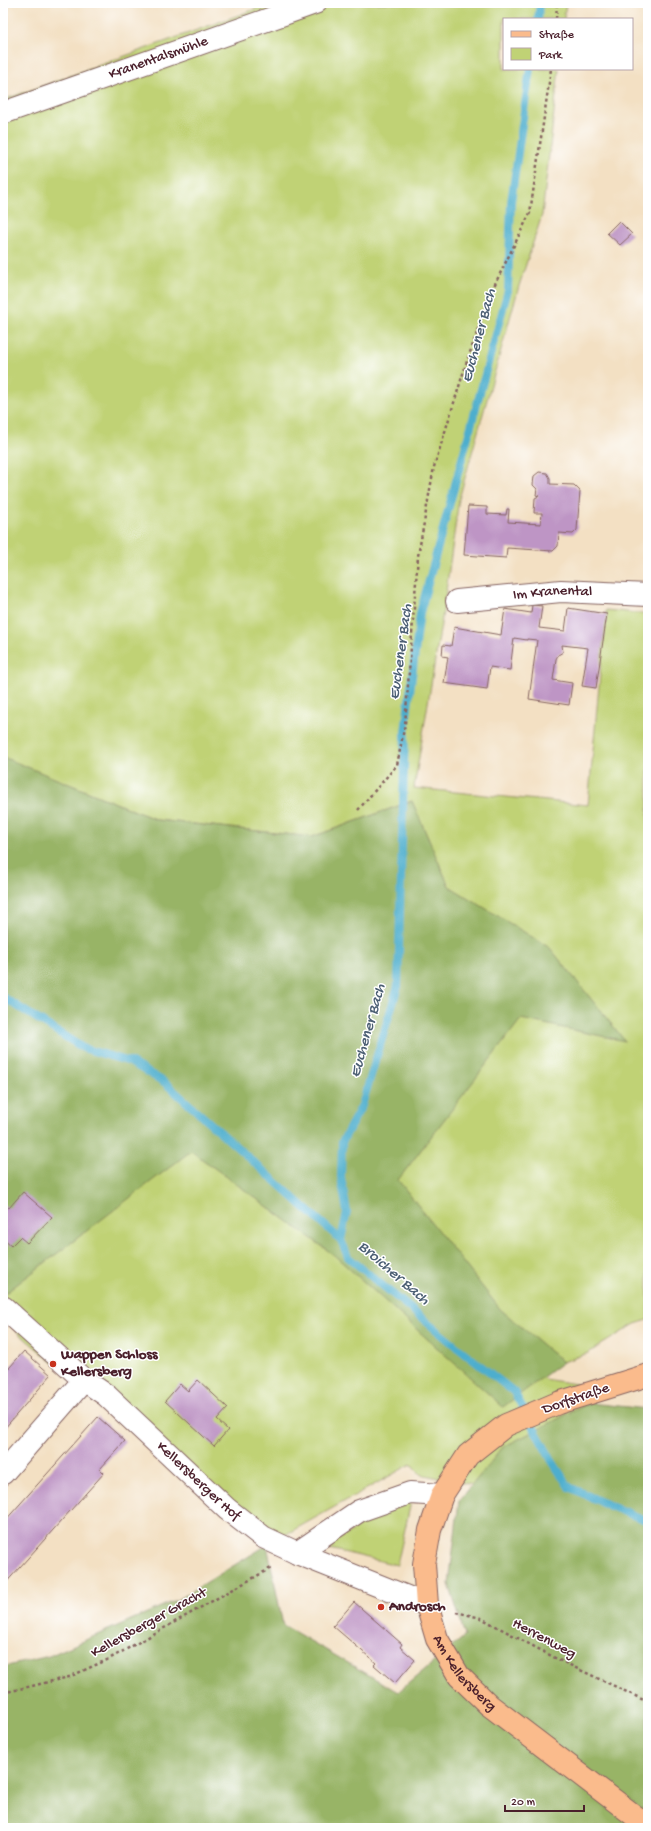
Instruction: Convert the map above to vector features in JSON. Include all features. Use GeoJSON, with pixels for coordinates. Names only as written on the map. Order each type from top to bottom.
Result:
{"type":"FeatureCollection","features":[{"type":"Feature","properties":{"kind":"main road","name":"Dorfstraße"},"geometry":{"type":"LineString","coordinates":[[506,1425],[558,1403],[648,1375]]}},
{"type":"Feature","properties":{"kind":"main road","name":"Am Kellersberg"},"geometry":{"type":"LineString","coordinates":[[506,1425],[468,1455],[442,1495],[430,1530],[424,1564],[427,1605],[437,1639],[459,1676],[489,1705],[648,1826]]}},
{"type":"Feature","properties":{"kind":"street","name":"Kranentalsmühle"},"geometry":{"type":"LineString","coordinates":[[3,113],[315,3]]}},
{"type":"Feature","properties":{"kind":"street","name":"Im Kranental"},"geometry":{"type":"LineString","coordinates":[[458,601],[561,591],[648,595]]}},
{"type":"Feature","properties":{"kind":"street","name":"Kellersberger Hof"},"geometry":{"type":"LineString","coordinates":[[3,1307],[84,1380],[106,1395],[227,1509],[263,1537],[297,1553],[427,1605]]}},
{"type":"Feature","properties":{"kind":"street"},"geometry":{"type":"LineString","coordinates":[[3,1473],[84,1380]]}},
{"type":"Feature","properties":{"kind":"street"},"geometry":{"type":"LineString","coordinates":[[297,1553],[359,1511],[410,1493],[442,1495]]}},
{"type":"Feature","properties":{"kind":"path"},"geometry":{"type":"LineString","coordinates":[[556,18],[557,3]]}},
{"type":"Feature","properties":{"kind":"path"},"geometry":{"type":"LineString","coordinates":[[358,810],[397,765],[405,724],[418,556],[434,467],[467,361],[492,290],[530,213],[552,70]]}},
{"type":"Feature","properties":{"kind":"path","name":"Kellersberger Gracht"},"geometry":{"type":"LineString","coordinates":[[3,1694],[69,1677],[109,1660],[297,1553]]}},
{"type":"Feature","properties":{"kind":"path","name":"Herrenweg"},"geometry":{"type":"LineString","coordinates":[[427,1605],[481,1618],[557,1659],[648,1702]]}},
{"type":"Feature","properties":{"kind":"green space"},"geometry":{"type":"Polygon","coordinates":[[[272,3],[566,3],[564,18],[503,18],[503,70],[559,70],[542,215],[519,286],[459,499],[443,612],[414,788],[588,805],[606,610],[648,614],[648,1320],[635,1324],[588,1353],[563,1362],[551,1352],[523,1361],[544,1379],[576,1384],[591,1407],[477,1486],[420,1474],[411,1464],[267,1545],[3,1320],[3,100],[272,3]],[[71,785],[107,853],[335,872],[412,801],[312,837],[157,820],[71,785]]]}},
{"type":"Feature","properties":{"kind":"green space"},"geometry":{"type":"Polygon","coordinates":[[[3,757],[157,820],[312,837],[412,801],[449,886],[550,948],[625,1041],[521,1019],[398,1180],[500,1309],[563,1362],[503,1407],[334,1255],[191,1151],[3,1295],[3,757]]]}},
{"type":"Feature","properties":{"kind":"green space"},"geometry":{"type":"Polygon","coordinates":[[[589,1403],[648,1409],[648,1828],[3,1828],[3,1667],[49,1656],[181,1598],[267,1545],[283,1625],[398,1692],[465,1636],[449,1584],[459,1501],[503,1447],[589,1403]]]}},
{"type":"Feature","properties":{"kind":"green space"},"geometry":{"type":"Polygon","coordinates":[[[411,1502],[397,1565],[326,1548],[367,1522],[388,1511],[411,1502]]]}},
{"type":"Feature","properties":{"kind":"building"},"geometry":{"type":"Polygon","coordinates":[[[619,221],[632,234],[620,245],[607,233],[619,221]]]}},
{"type":"Feature","properties":{"kind":"building"},"geometry":{"type":"Polygon","coordinates":[[[539,472],[547,473],[550,478],[550,484],[574,485],[580,491],[577,530],[573,534],[559,533],[558,546],[553,551],[507,548],[506,558],[464,555],[468,506],[487,507],[487,514],[506,515],[507,509],[509,509],[508,522],[541,524],[542,513],[534,513],[535,498],[539,496],[536,495],[537,489],[533,485],[534,476],[539,472]]]}},
{"type":"Feature","properties":{"kind":"building"},"geometry":{"type":"Polygon","coordinates":[[[532,605],[542,606],[539,628],[565,631],[568,608],[607,614],[596,688],[582,686],[588,648],[562,645],[563,652],[558,655],[556,659],[553,680],[572,683],[569,705],[529,699],[537,640],[514,638],[510,670],[490,667],[487,689],[444,683],[448,657],[442,656],[443,645],[451,646],[454,627],[501,635],[505,609],[531,613],[532,605]]]}},
{"type":"Feature","properties":{"kind":"building"},"geometry":{"type":"Polygon","coordinates":[[[23,1192],[52,1217],[27,1243],[20,1237],[11,1246],[3,1239],[3,1204],[9,1208],[23,1192]]]}},
{"type":"Feature","properties":{"kind":"building"},"geometry":{"type":"Polygon","coordinates":[[[24,1351],[51,1375],[3,1430],[3,1375],[24,1351]]]}},
{"type":"Feature","properties":{"kind":"building"},"geometry":{"type":"Polygon","coordinates":[[[198,1380],[228,1408],[217,1420],[228,1430],[214,1446],[165,1401],[180,1384],[188,1391],[198,1380]]]}},
{"type":"Feature","properties":{"kind":"building"},"geometry":{"type":"Polygon","coordinates":[[[98,1417],[125,1441],[100,1469],[104,1473],[3,1586],[3,1523],[98,1417]]]}},
{"type":"Feature","properties":{"kind":"building"},"geometry":{"type":"Polygon","coordinates":[[[354,1602],[402,1644],[400,1647],[415,1660],[395,1683],[374,1665],[376,1663],[333,1626],[354,1602]]]}},
{"type":"Feature","properties":{"kind":"waterway","name":"Euchener Bach"},"geometry":{"type":"LineString","coordinates":[[538,18],[540,3]]}},
{"type":"Feature","properties":{"kind":"waterway","name":"Euchener Bach"},"geometry":{"type":"LineString","coordinates":[[341,1240],[347,1212],[341,1177],[342,1142],[362,1105],[398,986],[405,732],[420,613],[508,290],[511,202],[530,70]]}},
{"type":"Feature","properties":{"kind":"waterway","name":"Euchener Bach"},"geometry":{"type":"LineString","coordinates":[[3,997],[83,1048],[130,1062],[164,1082],[341,1240],[348,1257],[514,1392],[552,1461],[569,1487],[610,1506],[648,1521]]}},
{"type":"Feature","properties":{"kind":"place","name":"Wappen Schloss Kellersberg"},"geometry":{"type":"Point","coordinates":[53,1364]}},
{"type":"Feature","properties":{"kind":"place","name":"Androsch"},"geometry":{"type":"Point","coordinates":[381,1607]}},
{"type":"Feature","properties":{"kind":"water label","name":"Broicher Bach"},"geometry":{"type":"Point","coordinates":[393,1274]}}]}
